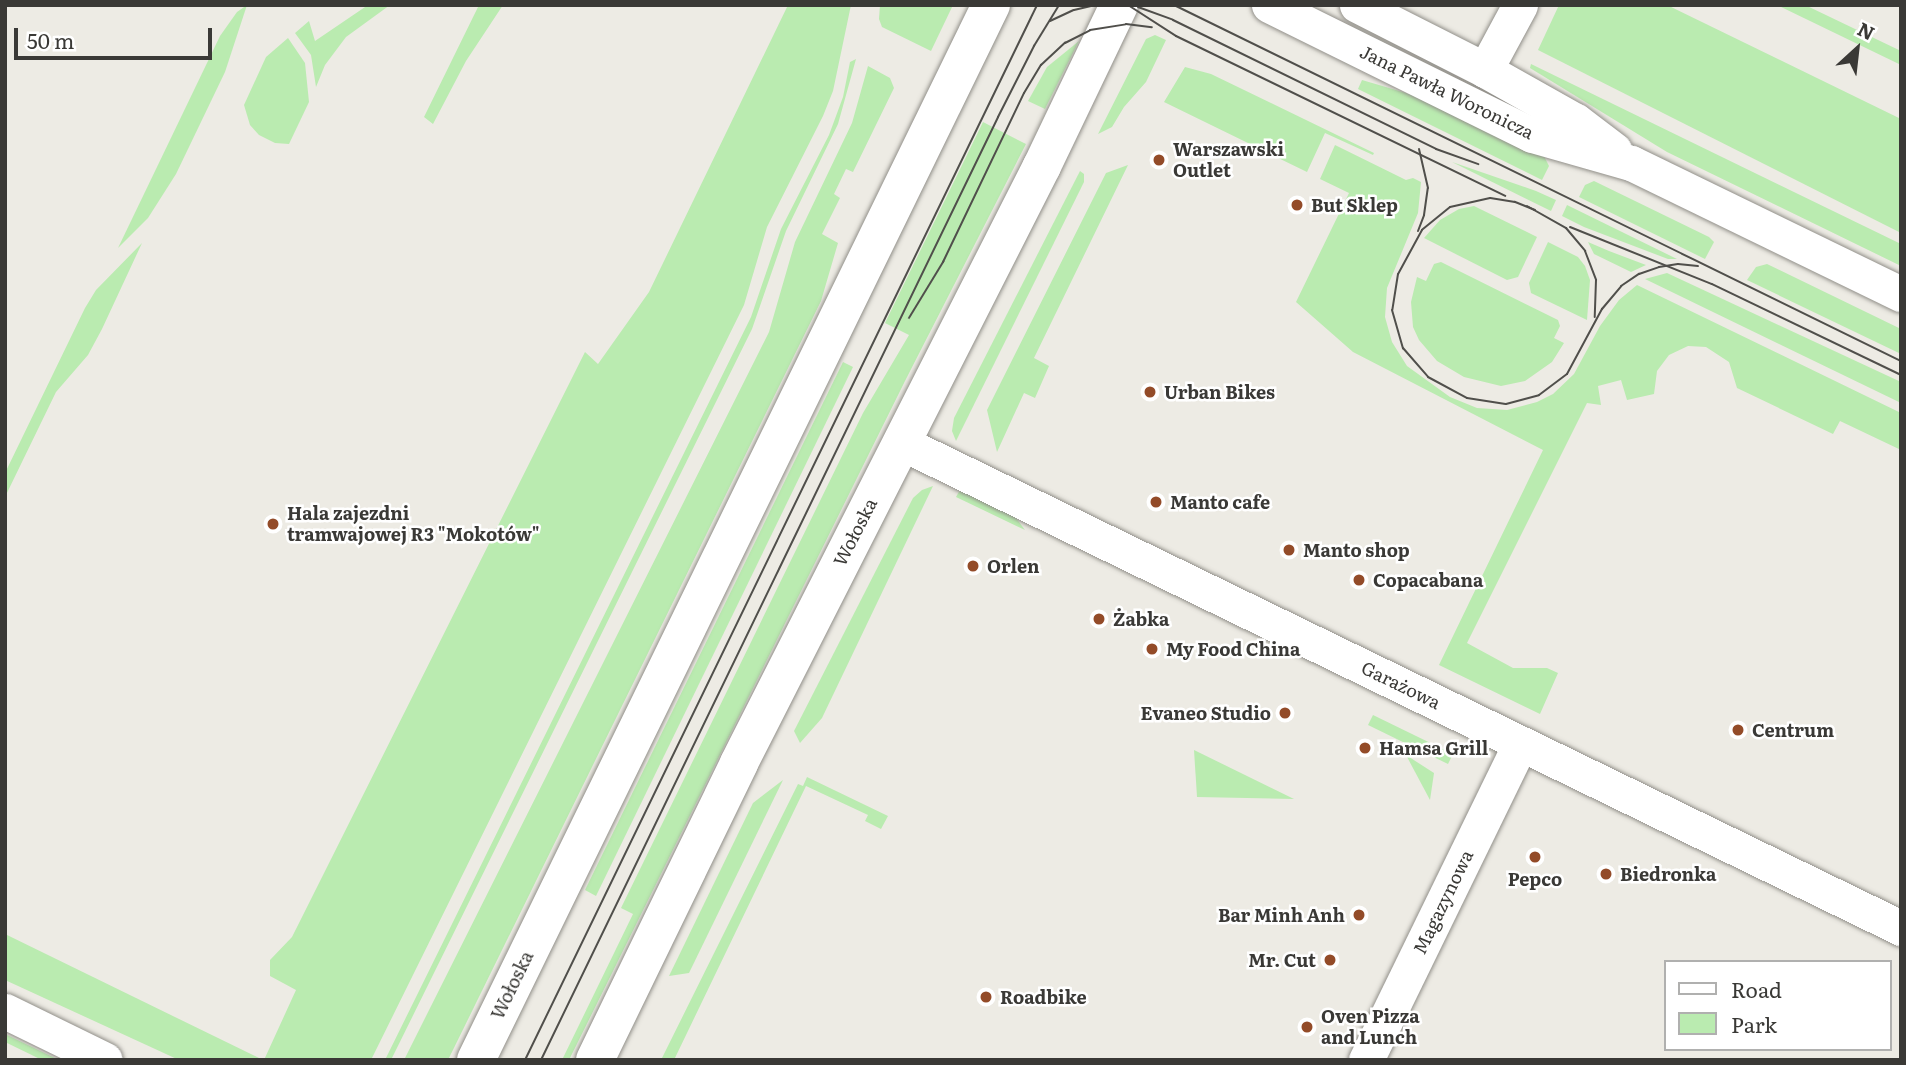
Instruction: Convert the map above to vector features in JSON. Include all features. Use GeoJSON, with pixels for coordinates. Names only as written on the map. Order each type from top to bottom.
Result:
{"type":"FeatureCollection","features":[{"type":"Feature","properties":{"kind":"main road","name":"Wołoska"},"geometry":{"type":"LineString","coordinates":[[476,1060],[991,5]]}},
{"type":"Feature","properties":{"kind":"main road","name":"Wołoska"},"geometry":{"type":"LineString","coordinates":[[594,1060],[738,763],[1058,134],[1119,5]]}},
{"type":"Feature","properties":{"kind":"street","name":"Jana Pawła Woronicza"},"geometry":{"type":"LineString","coordinates":[[1269,5],[1532,135],[1630,163],[1901,294]]}},
{"type":"Feature","properties":{"kind":"street","name":"Jana Pawła Woronicza"},"geometry":{"type":"LineString","coordinates":[[1357,5],[1485,69],[1576,121],[1630,163]]}},
{"type":"Feature","properties":{"kind":"street"},"geometry":{"type":"LineString","coordinates":[[1485,69],[1520,5]]}},
{"type":"Feature","properties":{"kind":"street","name":"Garażowa"},"geometry":{"type":"LineString","coordinates":[[900,442],[1901,928]]}},
{"type":"Feature","properties":{"kind":"street","name":"Magazynowa"},"geometry":{"type":"LineString","coordinates":[[1366,1060],[1520,744]]}},
{"type":"Feature","properties":{"kind":"street"},"geometry":{"type":"LineString","coordinates":[[5,1011],[105,1060]]}},
{"type":"Feature","properties":{"kind":"green space"},"geometry":{"type":"Polygon","coordinates":[[[247,5],[225,72],[176,174],[148,218],[118,248],[220,36],[237,12],[247,5]]]}},
{"type":"Feature","properties":{"kind":"green space"},"geometry":{"type":"Polygon","coordinates":[[[368,5],[390,5],[346,37],[325,65],[316,87],[311,55],[295,33],[309,21],[315,41],[368,5]]]}},
{"type":"Feature","properties":{"kind":"green space"},"geometry":{"type":"Polygon","coordinates":[[[479,5],[503,5],[466,61],[433,124],[424,117],[479,5]]]}},
{"type":"Feature","properties":{"kind":"green space"},"geometry":{"type":"Polygon","coordinates":[[[788,5],[851,5],[833,91],[767,227],[744,305],[371,1060],[264,1060],[296,990],[270,976],[270,960],[292,937],[585,352],[598,364],[649,292],[788,5]]]}},
{"type":"Feature","properties":{"kind":"green space"},"geometry":{"type":"Polygon","coordinates":[[[880,5],[953,5],[931,51],[882,27],[879,19],[880,5]]]}},
{"type":"Feature","properties":{"kind":"green space"},"geometry":{"type":"Polygon","coordinates":[[[1559,5],[1667,5],[1901,119],[1901,233],[1538,50],[1559,5]]]}},
{"type":"Feature","properties":{"kind":"green space"},"geometry":{"type":"Polygon","coordinates":[[[1777,5],[1805,5],[1901,51],[1901,65],[1777,5]]]}},
{"type":"Feature","properties":{"kind":"green space"},"geometry":{"type":"Polygon","coordinates":[[[1155,35],[1166,40],[1146,82],[1124,107],[1112,127],[1098,134],[1146,39],[1155,35]]]}},
{"type":"Feature","properties":{"kind":"green space"},"geometry":{"type":"Polygon","coordinates":[[[288,38],[305,63],[309,102],[289,144],[275,143],[259,135],[250,125],[244,105],[266,57],[288,38]]]}},
{"type":"Feature","properties":{"kind":"green space"},"geometry":{"type":"Polygon","coordinates":[[[1079,41],[1045,109],[1028,101],[1047,67],[1079,41]]]}},
{"type":"Feature","properties":{"kind":"green space"},"geometry":{"type":"Polygon","coordinates":[[[856,59],[838,124],[786,231],[752,329],[391,1060],[385,1060],[751,317],[781,229],[829,135],[843,97],[850,62],[856,59]]]}},
{"type":"Feature","properties":{"kind":"green space"},"geometry":{"type":"Polygon","coordinates":[[[1531,64],[1901,244],[1901,266],[1667,152],[1530,68],[1531,64]]]}},
{"type":"Feature","properties":{"kind":"green space"},"geometry":{"type":"Polygon","coordinates":[[[868,66],[890,78],[894,88],[853,172],[846,169],[834,194],[840,198],[822,234],[838,243],[821,301],[448,1060],[404,1060],[769,332],[795,242],[852,123],[868,66]]]}},
{"type":"Feature","properties":{"kind":"green space"},"geometry":{"type":"Polygon","coordinates":[[[1185,67],[1211,74],[1374,153],[1373,155],[1325,133],[1307,172],[1164,102],[1185,67]]]}},
{"type":"Feature","properties":{"kind":"green space"},"geometry":{"type":"Polygon","coordinates":[[[1362,80],[1423,98],[1544,156],[1549,166],[1542,180],[1358,89],[1362,80]]]}},
{"type":"Feature","properties":{"kind":"green space"},"geometry":{"type":"Polygon","coordinates":[[[983,122],[1026,144],[905,381],[569,1060],[562,1060],[633,914],[621,908],[863,413],[909,335],[885,323],[983,122]]]}},
{"type":"Feature","properties":{"kind":"green space"},"geometry":{"type":"Polygon","coordinates":[[[1335,145],[1406,180],[1413,178],[1421,182],[1418,213],[1387,288],[1385,317],[1392,342],[1407,366],[1450,397],[1477,408],[1507,410],[1537,402],[1553,394],[1574,374],[1600,326],[1619,300],[1637,285],[1901,413],[1901,450],[1840,421],[1833,434],[1737,388],[1729,362],[1706,347],[1688,346],[1669,355],[1657,371],[1654,394],[1627,400],[1621,380],[1598,386],[1601,405],[1587,403],[1467,643],[1513,668],[1547,668],[1558,673],[1540,714],[1439,665],[1543,450],[1353,352],[1296,302],[1349,193],[1320,179],[1335,145]]]}},
{"type":"Feature","properties":{"kind":"green space"},"geometry":{"type":"Polygon","coordinates":[[[1452,162],[1536,191],[1556,200],[1551,211],[1452,162]]]}},
{"type":"Feature","properties":{"kind":"green space"},"geometry":{"type":"Polygon","coordinates":[[[1128,165],[1034,358],[1049,366],[1035,398],[1024,393],[997,452],[987,410],[1106,173],[1128,165]]]}},
{"type":"Feature","properties":{"kind":"green space"},"geometry":{"type":"Polygon","coordinates":[[[1080,171],[1084,174],[1084,182],[956,441],[952,431],[954,418],[1080,171]]]}},
{"type":"Feature","properties":{"kind":"green space"},"geometry":{"type":"Polygon","coordinates":[[[1594,181],[1709,237],[1714,242],[1705,259],[1579,197],[1585,185],[1594,181]]]}},
{"type":"Feature","properties":{"kind":"green space"},"geometry":{"type":"Polygon","coordinates":[[[1567,205],[1677,259],[1668,259],[1584,227],[1562,216],[1567,205]]]}},
{"type":"Feature","properties":{"kind":"green space"},"geometry":{"type":"Polygon","coordinates":[[[1474,206],[1537,237],[1518,277],[1507,280],[1424,238],[1440,220],[1459,209],[1474,206]]]}},
{"type":"Feature","properties":{"kind":"green space"},"geometry":{"type":"Polygon","coordinates":[[[1548,242],[1578,257],[1585,266],[1590,280],[1587,320],[1531,293],[1529,283],[1548,242]]]}},
{"type":"Feature","properties":{"kind":"green space"},"geometry":{"type":"Polygon","coordinates":[[[1588,242],[1646,265],[1631,272],[1594,254],[1588,242]]]}},
{"type":"Feature","properties":{"kind":"green space"},"geometry":{"type":"Polygon","coordinates":[[[142,243],[88,355],[56,392],[5,497],[5,473],[85,308],[96,290],[142,243]]]}},
{"type":"Feature","properties":{"kind":"green space"},"geometry":{"type":"Polygon","coordinates":[[[1441,262],[1558,320],[1560,326],[1554,338],[1564,343],[1552,362],[1525,381],[1501,386],[1464,377],[1437,361],[1419,340],[1413,327],[1411,302],[1417,277],[1426,281],[1434,264],[1441,262]]]}},
{"type":"Feature","properties":{"kind":"green space"},"geometry":{"type":"Polygon","coordinates":[[[1767,264],[1901,329],[1901,354],[1747,280],[1756,267],[1767,264]]]}},
{"type":"Feature","properties":{"kind":"green space"},"geometry":{"type":"Polygon","coordinates":[[[1667,273],[1901,382],[1901,403],[1645,279],[1667,273]]]}},
{"type":"Feature","properties":{"kind":"green space"},"geometry":{"type":"Polygon","coordinates":[[[843,362],[853,367],[596,896],[585,890],[843,362]]]}},
{"type":"Feature","properties":{"kind":"green space"},"geometry":{"type":"Polygon","coordinates":[[[933,486],[822,718],[800,743],[794,731],[913,498],[922,490],[933,486]]]}},
{"type":"Feature","properties":{"kind":"green space"},"geometry":{"type":"Polygon","coordinates":[[[960,490],[1013,514],[1025,530],[956,497],[960,490]]]}},
{"type":"Feature","properties":{"kind":"green space"},"geometry":{"type":"Polygon","coordinates":[[[1373,715],[1453,754],[1448,764],[1368,725],[1373,715]]]}},
{"type":"Feature","properties":{"kind":"green space"},"geometry":{"type":"Polygon","coordinates":[[[1194,750],[1294,799],[1197,797],[1194,750]]]}},
{"type":"Feature","properties":{"kind":"green space"},"geometry":{"type":"Polygon","coordinates":[[[1406,755],[1434,773],[1430,800],[1406,755]]]}},
{"type":"Feature","properties":{"kind":"green space"},"geometry":{"type":"Polygon","coordinates":[[[807,777],[888,816],[881,829],[865,821],[868,815],[806,786],[674,1060],[661,1060],[798,784],[803,786],[807,777]]]}},
{"type":"Feature","properties":{"kind":"green space"},"geometry":{"type":"Polygon","coordinates":[[[783,780],[689,973],[669,976],[753,803],[783,780]]]}},
{"type":"Feature","properties":{"kind":"green space"},"geometry":{"type":"Polygon","coordinates":[[[5,934],[263,1060],[179,1060],[5,980],[5,934]]]}},
{"type":"Feature","properties":{"kind":"green space"},"geometry":{"type":"Polygon","coordinates":[[[5,1034],[57,1059],[42,1060],[5,1042],[5,1034]]]}},
{"type":"Feature","properties":{"kind":"tram line"},"geometry":{"type":"LineString","coordinates":[[525,1060],[1037,5]]}},
{"type":"Feature","properties":{"kind":"tram line"},"geometry":{"type":"LineString","coordinates":[[541,1060],[998,117],[1034,46],[1059,5]]}},
{"type":"Feature","properties":{"kind":"tram line"},"geometry":{"type":"LineString","coordinates":[[1050,21],[1074,10],[1096,5]]}},
{"type":"Feature","properties":{"kind":"tram line"},"geometry":{"type":"LineString","coordinates":[[1128,5],[1176,36],[1505,196]]}},
{"type":"Feature","properties":{"kind":"tram line"},"geometry":{"type":"LineString","coordinates":[[1174,5],[1901,361]]}},
{"type":"Feature","properties":{"kind":"tram line"},"geometry":{"type":"LineString","coordinates":[[1138,7],[1173,20],[1436,149],[1478,164]]}},
{"type":"Feature","properties":{"kind":"tram line"},"geometry":{"type":"LineString","coordinates":[[909,318],[943,262],[1024,93],[1041,65],[1065,43],[1090,30],[1126,24],[1152,27]]}},
{"type":"Feature","properties":{"kind":"tram line"},"geometry":{"type":"LineString","coordinates":[[1418,231],[1424,215],[1428,188],[1419,149]]}},
{"type":"Feature","properties":{"kind":"tram line"},"geometry":{"type":"LineString","coordinates":[[1535,210],[1515,202],[1490,198],[1450,207],[1422,230],[1398,274],[1392,310],[1403,348],[1428,377],[1467,398],[1506,404],[1539,395],[1567,374],[1602,309],[1621,286],[1639,274],[1659,267],[1678,264],[1698,266]]}},
{"type":"Feature","properties":{"kind":"tram line"},"geometry":{"type":"LineString","coordinates":[[1527,206],[1566,228],[1585,251],[1596,280],[1595,317]]}},
{"type":"Feature","properties":{"kind":"tram line"},"geometry":{"type":"LineString","coordinates":[[1570,227],[1712,284],[1901,375]]}},
{"type":"Feature","properties":{"kind":"place","name":"Warszawski Outlet"},"geometry":{"type":"Point","coordinates":[1159,160]}},
{"type":"Feature","properties":{"kind":"place","name":"But Sklep"},"geometry":{"type":"Point","coordinates":[1297,205]}},
{"type":"Feature","properties":{"kind":"place","name":"Urban Bikes"},"geometry":{"type":"Point","coordinates":[1150,392]}},
{"type":"Feature","properties":{"kind":"place","name":"Manto cafe"},"geometry":{"type":"Point","coordinates":[1156,502]}},
{"type":"Feature","properties":{"kind":"place","name":"Hala zajezdni tramwajowej R3 \"Mokotów\""},"geometry":{"type":"Point","coordinates":[273,524]}},
{"type":"Feature","properties":{"kind":"place","name":"Manto shop"},"geometry":{"type":"Point","coordinates":[1289,550]}},
{"type":"Feature","properties":{"kind":"place","name":"Orlen"},"geometry":{"type":"Point","coordinates":[973,566]}},
{"type":"Feature","properties":{"kind":"place","name":"Copacabana"},"geometry":{"type":"Point","coordinates":[1359,580]}},
{"type":"Feature","properties":{"kind":"place","name":"Żabka"},"geometry":{"type":"Point","coordinates":[1099,619]}},
{"type":"Feature","properties":{"kind":"place","name":"My Food China"},"geometry":{"type":"Point","coordinates":[1152,649]}},
{"type":"Feature","properties":{"kind":"place","name":"Evaneo Studio"},"geometry":{"type":"Point","coordinates":[1285,713]}},
{"type":"Feature","properties":{"kind":"place","name":"Centrum"},"geometry":{"type":"Point","coordinates":[1738,730]}},
{"type":"Feature","properties":{"kind":"place","name":"Hamsa Grill"},"geometry":{"type":"Point","coordinates":[1365,748]}},
{"type":"Feature","properties":{"kind":"place","name":"Pepco"},"geometry":{"type":"Point","coordinates":[1535,857]}},
{"type":"Feature","properties":{"kind":"place","name":"Biedronka"},"geometry":{"type":"Point","coordinates":[1606,874]}},
{"type":"Feature","properties":{"kind":"place","name":"Bar Minh Anh"},"geometry":{"type":"Point","coordinates":[1359,915]}},
{"type":"Feature","properties":{"kind":"place","name":"Mr. Cut"},"geometry":{"type":"Point","coordinates":[1330,960]}},
{"type":"Feature","properties":{"kind":"place","name":"Roadbike"},"geometry":{"type":"Point","coordinates":[986,997]}},
{"type":"Feature","properties":{"kind":"place","name":"Oven Pizza and Lunch"},"geometry":{"type":"Point","coordinates":[1307,1027]}}]}
